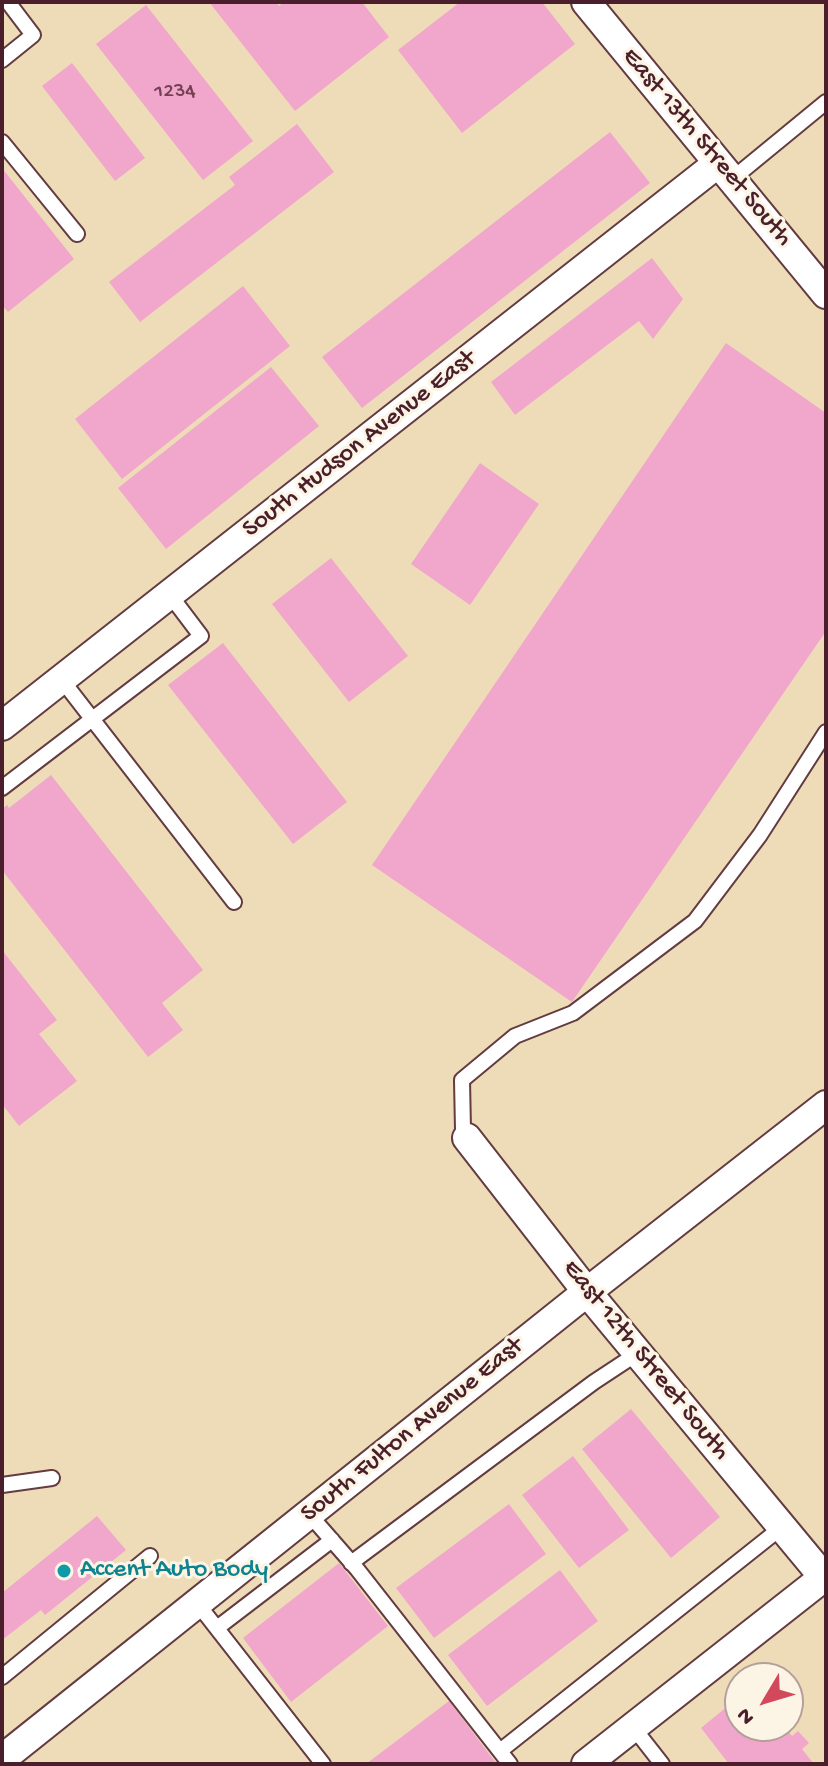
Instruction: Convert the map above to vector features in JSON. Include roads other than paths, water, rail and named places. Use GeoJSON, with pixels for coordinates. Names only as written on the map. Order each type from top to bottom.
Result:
{"type":"FeatureCollection","features":[{"type":"Feature","properties":{"kind":"street","name":"East 13th Street South"},"geometry":{"type":"LineString","coordinates":[[586,2],[826,294]]}},
{"type":"Feature","properties":{"kind":"street","name":"South Hudson Avenue East"},"geometry":{"type":"LineString","coordinates":[[2,726],[724,172]]}},
{"type":"Feature","properties":{"kind":"street","name":"South Fulton Avenue East"},"geometry":{"type":"LineString","coordinates":[[5,1750],[197,1603],[826,1105]]}},
{"type":"Feature","properties":{"kind":"street","name":"East 12th Street South"},"geometry":{"type":"LineString","coordinates":[[467,1138],[587,1292],[825,1579]]}},
{"type":"Feature","properties":{"kind":"street"},"geometry":{"type":"LineString","coordinates":[[586,1764],[825,1579]]}},
{"type":"Feature","properties":{"kind":"lane"},"geometry":{"type":"LineString","coordinates":[[2,60],[33,35],[8,2]]}},
{"type":"Feature","properties":{"kind":"lane"},"geometry":{"type":"LineString","coordinates":[[724,172],[826,102]]}},
{"type":"Feature","properties":{"kind":"lane"},"geometry":{"type":"LineString","coordinates":[[2,142],[77,234]]}},
{"type":"Feature","properties":{"kind":"lane"},"geometry":{"type":"LineString","coordinates":[[2,788],[201,636],[170,595]]}},
{"type":"Feature","properties":{"kind":"lane"},"geometry":{"type":"LineString","coordinates":[[62,680],[234,902]]}},
{"type":"Feature","properties":{"kind":"lane"},"geometry":{"type":"LineString","coordinates":[[467,1138],[463,1130],[462,1080],[515,1036],[573,1013],[695,921],[760,835],[826,732]]}},
{"type":"Feature","properties":{"kind":"lane"},"geometry":{"type":"LineString","coordinates":[[351,1563],[594,1382],[638,1353]]}},
{"type":"Feature","properties":{"kind":"lane"},"geometry":{"type":"LineString","coordinates":[[2,1485],[52,1478]]}},
{"type":"Feature","properties":{"kind":"lane"},"geometry":{"type":"LineString","coordinates":[[309,1514],[510,1764]]}},
{"type":"Feature","properties":{"kind":"lane"},"geometry":{"type":"LineString","coordinates":[[500,1751],[782,1527]]}},
{"type":"Feature","properties":{"kind":"lane"},"geometry":{"type":"LineString","coordinates":[[217,1628],[332,1540]]}},
{"type":"Feature","properties":{"kind":"lane"},"geometry":{"type":"LineString","coordinates":[[2,1677],[150,1556]]}},
{"type":"Feature","properties":{"kind":"lane"},"geometry":{"type":"LineString","coordinates":[[197,1603],[323,1764]]}},
{"type":"Feature","properties":{"kind":"lane"},"geometry":{"type":"LineString","coordinates":[[633,1727],[662,1764]]}},
{"type":"Feature","properties":{"kind":"place","name":"Accent Auto Body"},"geometry":{"type":"Point","coordinates":[64,1571]}}]}
